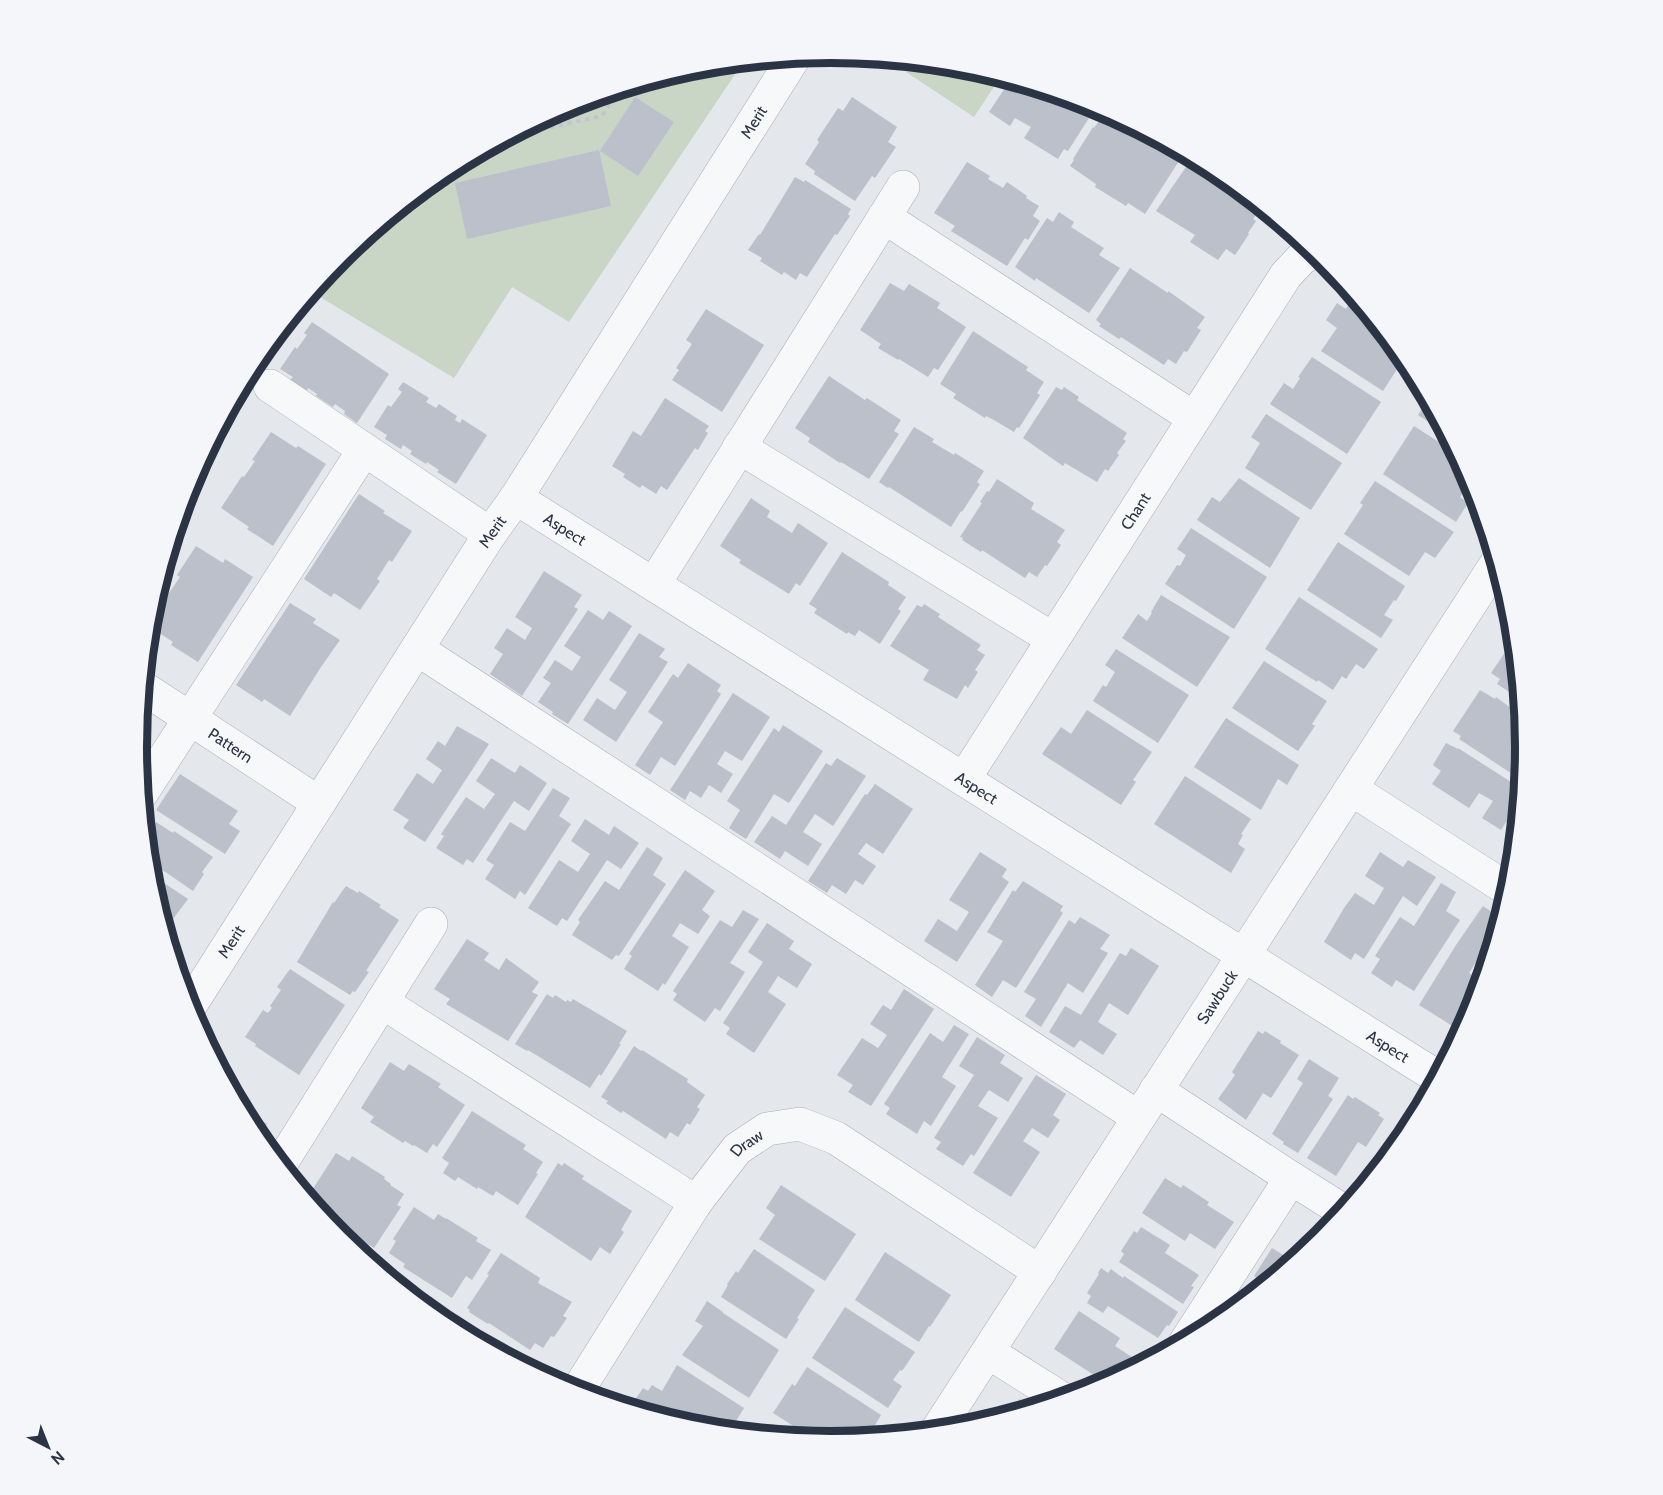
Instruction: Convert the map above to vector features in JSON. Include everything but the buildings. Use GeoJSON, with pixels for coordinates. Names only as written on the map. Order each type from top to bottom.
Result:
{"type":"FeatureCollection","features":[{"type":"Feature","properties":{"kind":"street","name":"Merit"},"geometry":{"type":"LineString","coordinates":[[195,998],[490,534],[516,498],[790,64]]}},
{"type":"Feature","properties":{"kind":"street"},"geometry":{"type":"LineString","coordinates":[[654,584],[903,187]]}},
{"type":"Feature","properties":{"kind":"street"},"geometry":{"type":"LineString","coordinates":[[884,218],[1194,418]]}},
{"type":"Feature","properties":{"kind":"street","name":"Chant"},"geometry":{"type":"LineString","coordinates":[[964,779],[1286,275],[1307,255]]}},
{"type":"Feature","properties":{"kind":"street"},"geometry":{"type":"LineString","coordinates":[[270,387],[490,534]]}},
{"type":"Feature","properties":{"kind":"street"},"geometry":{"type":"LineString","coordinates":[[739,447],[1053,639]]}},
{"type":"Feature","properties":{"kind":"street"},"geometry":{"type":"LineString","coordinates":[[148,783],[364,450]]}},
{"type":"Feature","properties":{"kind":"street","name":"Aspect"},"geometry":{"type":"LineString","coordinates":[[516,498],[1432,1074]]}},
{"type":"Feature","properties":{"kind":"street","name":"Sawbuck"},"geometry":{"type":"LineString","coordinates":[[942,1423],[1493,569]]}},
{"type":"Feature","properties":{"kind":"street"},"geometry":{"type":"LineString","coordinates":[[417,649],[1138,1117]]}},
{"type":"Feature","properties":{"kind":"street","name":"Pattern"},"geometry":{"type":"LineString","coordinates":[[149,692],[319,803]]}},
{"type":"Feature","properties":{"kind":"street"},"geometry":{"type":"LineString","coordinates":[[1350,789],[1502,884]]}},
{"type":"Feature","properties":{"kind":"street"},"geometry":{"type":"LineString","coordinates":[[284,1159],[431,924]]}},
{"type":"Feature","properties":{"kind":"street"},"geometry":{"type":"LineString","coordinates":[[382,1002],[696,1203]]}},
{"type":"Feature","properties":{"kind":"street"},"geometry":{"type":"LineString","coordinates":[[1156,1090],[1338,1208]]}},
{"type":"Feature","properties":{"kind":"street","name":"Draw"},"geometry":{"type":"LineString","coordinates":[[581,1384],[696,1203],[737,1149],[767,1129],[800,1124],[836,1138],[1040,1272]]}},
{"type":"Feature","properties":{"kind":"street"},"geometry":{"type":"LineString","coordinates":[[1195,1327],[1291,1178]]}},
{"type":"Feature","properties":{"kind":"street"},"geometry":{"type":"LineString","coordinates":[[988,1352],[1056,1395]]}},
{"type":"Feature","properties":{"kind":"path"},"geometry":{"type":"LineString","coordinates":[[537,130],[602,116],[614,98]]}},
{"type":"Feature","properties":{"kind":"green space"},"geometry":{"type":"Polygon","coordinates":[[[898,66],[996,83],[974,117],[898,66]]]}},
{"type":"Feature","properties":{"kind":"green space"},"geometry":{"type":"Polygon","coordinates":[[[738,70],[569,322],[512,287],[454,378],[320,297],[347,263],[380,233],[451,178],[489,155],[570,115],[611,99],[654,86],[738,70]]]}}]}
